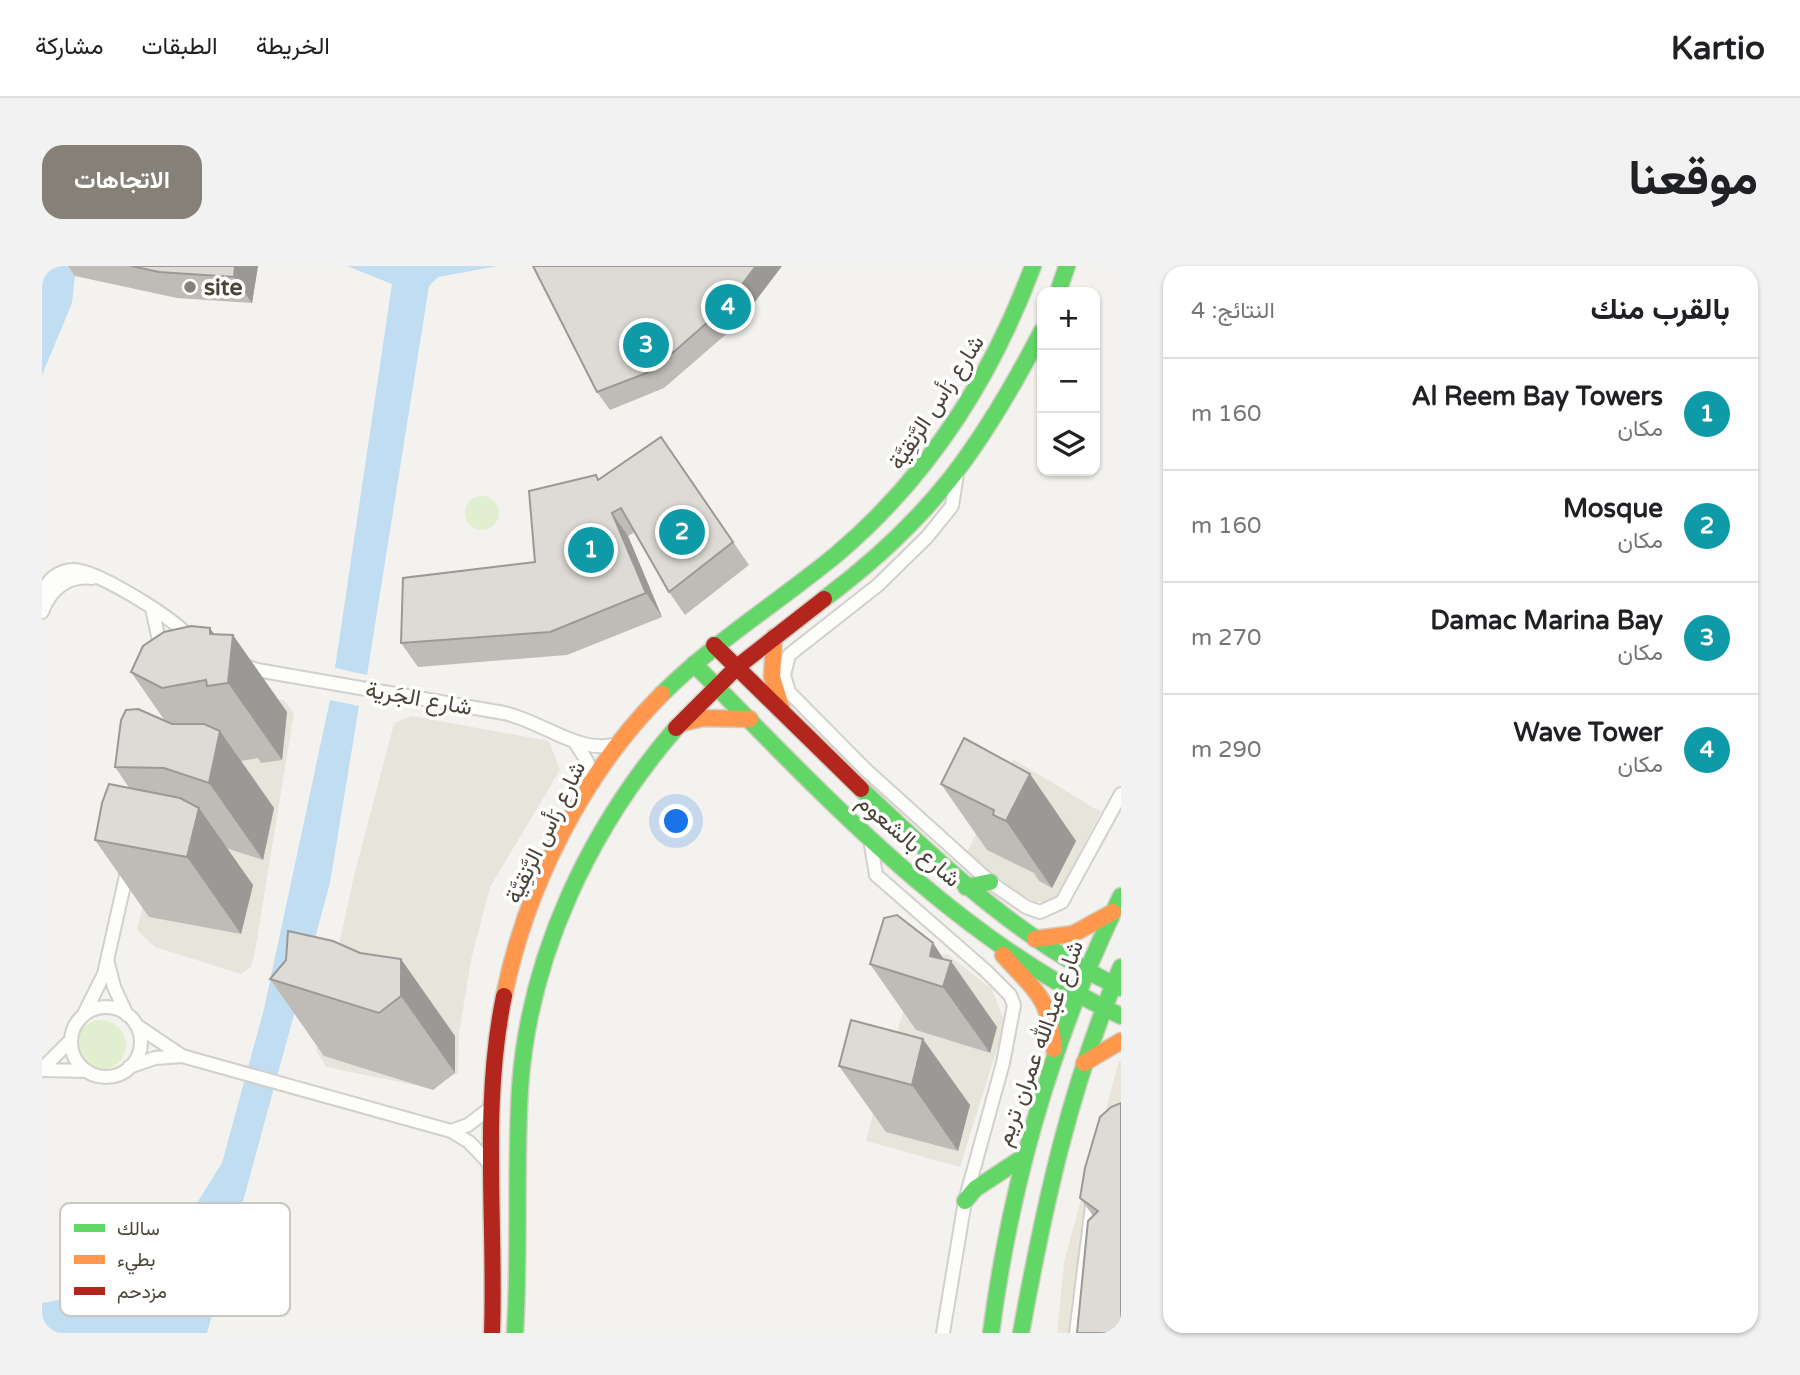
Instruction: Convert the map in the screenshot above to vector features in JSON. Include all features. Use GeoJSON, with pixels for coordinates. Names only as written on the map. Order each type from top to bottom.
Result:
{"type":"FeatureCollection","features":[{"type":"Feature","properties":{"kind":"street","name":"شارع رَأس الرَّنقِيَّة"},"geometry":{"type":"LineString","coordinates":[[492,1333],[489,1109],[494,1041],[507,978],[531,909],[592,780],[617,744],[659,697],[714,645],[834,555],[905,491],[944,440],[996,355],[1033,266]]}},
{"type":"Feature","properties":{"kind":"street"},"geometry":{"type":"LineString","coordinates":[[1060,287],[1067,266]]}},
{"type":"Feature","properties":{"kind":"street"},"geometry":{"type":"LineString","coordinates":[[515,1333],[520,1269],[519,1111],[525,1048],[543,973],[566,903],[603,830],[648,762],[716,686],[774,637],[883,553],[919,518],[957,470],[1015,383],[1037,341]]}},
{"type":"Feature","properties":{"kind":"street"},"geometry":{"type":"LineString","coordinates":[[957,470],[956,491],[943,519],[878,585],[797,646],[789,655],[784,675],[789,692],[866,770],[990,882],[1026,907],[1040,912],[1062,902],[1121,794]]}},
{"type":"Feature","properties":{"kind":"street"},"geometry":{"type":"LineString","coordinates":[[42,595],[53,577],[67,571],[82,571],[96,578],[169,617],[191,636],[167,639],[157,649],[152,608]]}},
{"type":"Feature","properties":{"kind":"street"},"geometry":{"type":"LineString","coordinates":[[42,613],[49,596],[62,584],[78,578],[96,578]]}},
{"type":"Feature","properties":{"kind":"street"},"geometry":{"type":"LineString","coordinates":[[774,637],[772,677],[783,714]]}},
{"type":"Feature","properties":{"kind":"street","name":"شارع بالشعوم"},"geometry":{"type":"LineString","coordinates":[[714,645],[783,714],[967,887],[1035,939],[1117,986]]}},
{"type":"Feature","properties":{"kind":"street","name":"شارع الجَرية"},"geometry":{"type":"LineString","coordinates":[[229,658],[257,670],[519,716],[576,744],[592,747],[617,744]]}},
{"type":"Feature","properties":{"kind":"street","name":"شارع بالشعوم"},"geometry":{"type":"LineString","coordinates":[[694,664],[870,839],[993,940],[1076,995],[1121,1016]]}},
{"type":"Feature","properties":{"kind":"street","name":"شارع الجَرية"},"geometry":{"type":"LineString","coordinates":[[236,676],[257,670]]}},
{"type":"Feature","properties":{"kind":"street"},"geometry":{"type":"LineString","coordinates":[[683,723],[703,718],[750,719]]}},
{"type":"Feature","properties":{"kind":"street"},"geometry":{"type":"LineString","coordinates":[[576,744],[587,761],[592,780]]}},
{"type":"Feature","properties":{"kind":"street"},"geometry":{"type":"LineString","coordinates":[[870,839],[876,875],[1010,995],[1014,1005],[1013,1021],[987,1096],[965,1201],[943,1333]]}},
{"type":"Feature","properties":{"kind":"street"},"geometry":{"type":"LineString","coordinates":[[42,1070],[71,1040],[77,1021],[99,987],[131,856]]}},
{"type":"Feature","properties":{"kind":"street"},"geometry":{"type":"LineString","coordinates":[[967,887],[990,882]]}},
{"type":"Feature","properties":{"kind":"street","name":"شارع عبدالله عمران تريم"},"geometry":{"type":"LineString","coordinates":[[991,1333],[1021,1158],[1076,995],[1121,896]]}},
{"type":"Feature","properties":{"kind":"street"},"geometry":{"type":"LineString","coordinates":[[1035,939],[1073,934],[1113,912]]}},
{"type":"Feature","properties":{"kind":"street"},"geometry":{"type":"LineString","coordinates":[[993,940],[1045,1001],[1051,1018],[1055,1054]]}},
{"type":"Feature","properties":{"kind":"street"},"geometry":{"type":"LineString","coordinates":[[107,960],[114,987],[132,1021],[140,1045],[129,1067]]}},
{"type":"Feature","properties":{"kind":"street","name":"شارع عبدالله عمران تريم"},"geometry":{"type":"LineString","coordinates":[[1021,1333],[1051,1172],[1102,1008],[1117,986],[1121,967]]}},
{"type":"Feature","properties":{"kind":"street"},"geometry":{"type":"LineString","coordinates":[[84,1014],[103,1007],[113,1007],[182,1056],[451,1131],[469,1142],[491,1165]]}},
{"type":"Feature","properties":{"kind":"street"},"geometry":{"type":"LineString","coordinates":[[71,1040],[75,1058],[87,1071]]}},
{"type":"Feature","properties":{"kind":"street"},"geometry":{"type":"LineString","coordinates":[[1084,1063],[1121,1041]]}},
{"type":"Feature","properties":{"kind":"street"},"geometry":{"type":"LineString","coordinates":[[42,1070],[87,1071],[106,1077],[155,1058],[182,1056]]}},
{"type":"Feature","properties":{"kind":"street"},"geometry":{"type":"LineString","coordinates":[[451,1131],[468,1125],[489,1109]]}},
{"type":"Feature","properties":{"kind":"street"},"geometry":{"type":"LineString","coordinates":[[965,1201],[975,1189],[1021,1158]]}},
{"type":"Feature","properties":{"kind":"street"},"geometry":{"type":"LineString","coordinates":[[1076,1333],[1082,1270],[1095,1189]]}},
{"type":"Feature","properties":{"kind":"shaded area"},"geometry":{"type":"Polygon","coordinates":[[[237,695],[284,700],[294,713],[254,957],[250,968],[241,974],[155,947],[137,930],[186,724],[237,695]]]}},
{"type":"Feature","properties":{"kind":"shaded area"},"geometry":{"type":"Polygon","coordinates":[[[412,716],[549,741],[560,770],[490,887],[471,960],[459,1034],[458,1073],[429,1088],[326,1067],[316,1050],[354,876],[392,731],[395,723],[412,716]]]}},
{"type":"Feature","properties":{"kind":"shaded area"},"geometry":{"type":"Polygon","coordinates":[[[1013,759],[1101,812],[1054,902],[1035,902],[1015,891],[967,853],[1013,759]]]}},
{"type":"Feature","properties":{"kind":"shaded area"},"geometry":{"type":"Polygon","coordinates":[[[947,954],[992,989],[1005,1023],[960,1167],[866,1141],[885,1066],[922,958],[947,954]]]}},
{"type":"Feature","properties":{"kind":"shaded area"},"geometry":{"type":"Polygon","coordinates":[[[1119,1061],[1121,1333],[1057,1333],[1064,1262],[1119,1061]]]}},
{"type":"Feature","properties":{"kind":"green space"},"geometry":{"type":"Polygon","coordinates":[[[482,496],[494,501],[499,513],[494,525],[482,530],[470,525],[465,513],[470,501],[482,496]]]}},
{"type":"Feature","properties":{"kind":"green space"},"geometry":{"type":"Polygon","coordinates":[[[101,1020],[119,1027],[126,1045],[119,1063],[101,1070],[83,1063],[76,1045],[83,1027],[101,1020]]]}},
{"type":"Feature","properties":{"kind":"water"},"geometry":{"type":"Polygon","coordinates":[[[42,266],[76,266],[72,303],[42,375],[42,266]]]}},
{"type":"Feature","properties":{"kind":"water"},"geometry":{"type":"Polygon","coordinates":[[[347,266],[498,266],[438,277],[429,286],[367,675],[335,668],[392,284],[347,266]]]}},
{"type":"Feature","properties":{"kind":"water"},"geometry":{"type":"Polygon","coordinates":[[[330,700],[359,706],[330,883],[243,1203],[197,1203],[222,1163],[264,1009],[330,700]]]}},
{"type":"Feature","properties":{"kind":"water"},"geometry":{"type":"Polygon","coordinates":[[[60,1300],[60,1316],[212,1316],[207,1333],[42,1333],[42,1303],[60,1300]]]}},
{"type":"Feature","properties":{"kind":"building"},"geometry":{"type":"Polygon","coordinates":[[[131,266],[235,266],[234,277],[159,272],[131,266]]]}},
{"type":"Feature","properties":{"kind":"building"},"geometry":{"type":"Polygon","coordinates":[[[533,266],[756,266],[725,307],[652,371],[597,392],[533,266]]]}},
{"type":"Feature","properties":{"kind":"building"},"geometry":{"type":"Polygon","coordinates":[[[661,437],[733,542],[669,592],[621,508],[612,513],[646,593],[550,632],[401,643],[403,578],[535,562],[529,491],[596,475],[598,480],[661,437]]]}},
{"type":"Feature","properties":{"kind":"building"},"geometry":{"type":"Polygon","coordinates":[[[191,626],[210,628],[210,634],[233,635],[228,683],[207,686],[206,680],[162,688],[131,672],[143,646],[164,632],[191,626]]]}},
{"type":"Feature","properties":{"kind":"building"},"geometry":{"type":"Polygon","coordinates":[[[138,709],[172,724],[204,724],[220,731],[209,783],[164,768],[115,767],[121,720],[126,710],[138,709]]]}},
{"type":"Feature","properties":{"kind":"building"},"geometry":{"type":"Polygon","coordinates":[[[964,738],[1030,774],[1006,821],[993,815],[994,810],[941,784],[964,738]]]}},
{"type":"Feature","properties":{"kind":"building"},"geometry":{"type":"Polygon","coordinates":[[[109,784],[180,798],[199,808],[187,857],[95,840],[102,803],[109,784]]]}},
{"type":"Feature","properties":{"kind":"building"},"geometry":{"type":"Polygon","coordinates":[[[897,915],[933,943],[930,956],[951,961],[943,987],[870,964],[884,918],[897,915]]]}},
{"type":"Feature","properties":{"kind":"building"},"geometry":{"type":"Polygon","coordinates":[[[288,931],[333,941],[360,953],[401,959],[401,996],[379,1013],[270,979],[286,960],[288,931]]]}},
{"type":"Feature","properties":{"kind":"building"},"geometry":{"type":"Polygon","coordinates":[[[851,1020],[923,1039],[912,1085],[839,1066],[851,1020]]]}},
{"type":"Feature","properties":{"kind":"building"},"geometry":{"type":"Polygon","coordinates":[[[1121,1103],[1121,1333],[1077,1333],[1088,1221],[1098,1211],[1080,1198],[1085,1168],[1100,1117],[1111,1107],[1121,1103]]]}},
{"type":"Feature","properties":{"kind":"traffic: fast"},"geometry":{"type":"LineString","coordinates":[[662,694],[725,639],[837,554],[901,492],[954,423],[977,386],[998,348],[1033,266]]}},
{"type":"Feature","properties":{"kind":"traffic: fast"},"geometry":{"type":"LineString","coordinates":[[1060,287],[1067,266]]}},
{"type":"Feature","properties":{"kind":"traffic: fast"},"geometry":{"type":"LineString","coordinates":[[824,599],[895,540],[950,479],[997,411],[1037,341]]}},
{"type":"Feature","properties":{"kind":"traffic: fast"},"geometry":{"type":"LineString","coordinates":[[694,664],[841,812],[946,904],[1001,946],[1059,984],[1121,1016]]}},
{"type":"Feature","properties":{"kind":"traffic: fast"},"geometry":{"type":"LineString","coordinates":[[515,1333],[520,1088],[526,1038],[536,990],[569,896],[591,851],[645,767],[676,728]]}},
{"type":"Feature","properties":{"kind":"traffic: fast"},"geometry":{"type":"LineString","coordinates":[[861,789],[952,873],[1015,924],[1084,969],[1121,988]]}},
{"type":"Feature","properties":{"kind":"traffic: fast"},"geometry":{"type":"LineString","coordinates":[[966,887],[990,882]]}},
{"type":"Feature","properties":{"kind":"traffic: fast"},"geometry":{"type":"LineString","coordinates":[[991,1333],[1010,1219],[1038,1109],[1075,1002],[1121,896]]}},
{"type":"Feature","properties":{"kind":"traffic: fast"},"geometry":{"type":"LineString","coordinates":[[1021,1333],[1060,1147],[1087,1056],[1121,967]]}},
{"type":"Feature","properties":{"kind":"traffic: fast"},"geometry":{"type":"LineString","coordinates":[[965,1201],[975,1189],[1022,1158]]}},
{"type":"Feature","properties":{"kind":"traffic: slow"},"geometry":{"type":"LineString","coordinates":[[774,637],[772,677],[782,710]]}},
{"type":"Feature","properties":{"kind":"traffic: slow"},"geometry":{"type":"LineString","coordinates":[[504,996],[527,914],[562,834],[607,759],[633,725],[662,694]]}},
{"type":"Feature","properties":{"kind":"traffic: slow"},"geometry":{"type":"LineString","coordinates":[[683,723],[703,718],[750,719]]}},
{"type":"Feature","properties":{"kind":"traffic: slow"},"geometry":{"type":"LineString","coordinates":[[1035,939],[1073,934],[1113,912]]}},
{"type":"Feature","properties":{"kind":"traffic: slow"},"geometry":{"type":"LineString","coordinates":[[1003,955],[1033,987],[1045,1006],[1054,1049]]}},
{"type":"Feature","properties":{"kind":"traffic: slow"},"geometry":{"type":"LineString","coordinates":[[1084,1063],[1121,1041]]}},
{"type":"Feature","properties":{"kind":"traffic: jam"},"geometry":{"type":"LineString","coordinates":[[676,728],[737,667],[824,599]]}},
{"type":"Feature","properties":{"kind":"traffic: jam"},"geometry":{"type":"LineString","coordinates":[[714,645],[861,789]]}},
{"type":"Feature","properties":{"kind":"traffic: jam"},"geometry":{"type":"LineString","coordinates":[[492,1333],[491,1122],[497,1038],[504,996]]}},
{"type":"Feature","properties":{"kind":"place","name":"site"},"geometry":{"type":"Point","coordinates":[190,287]}},
{"type":"Feature","properties":{"kind":"place","name":"Wave Tower"},"geometry":{"type":"Point","coordinates":[728,307]}},
{"type":"Feature","properties":{"kind":"place","name":"Damac Marina Bay"},"geometry":{"type":"Point","coordinates":[646,345]}},
{"type":"Feature","properties":{"kind":"place","name":"Mosque"},"geometry":{"type":"Point","coordinates":[682,532]}},
{"type":"Feature","properties":{"kind":"place","name":"Al Reem Bay Towers"},"geometry":{"type":"Point","coordinates":[591,550]}}]}
